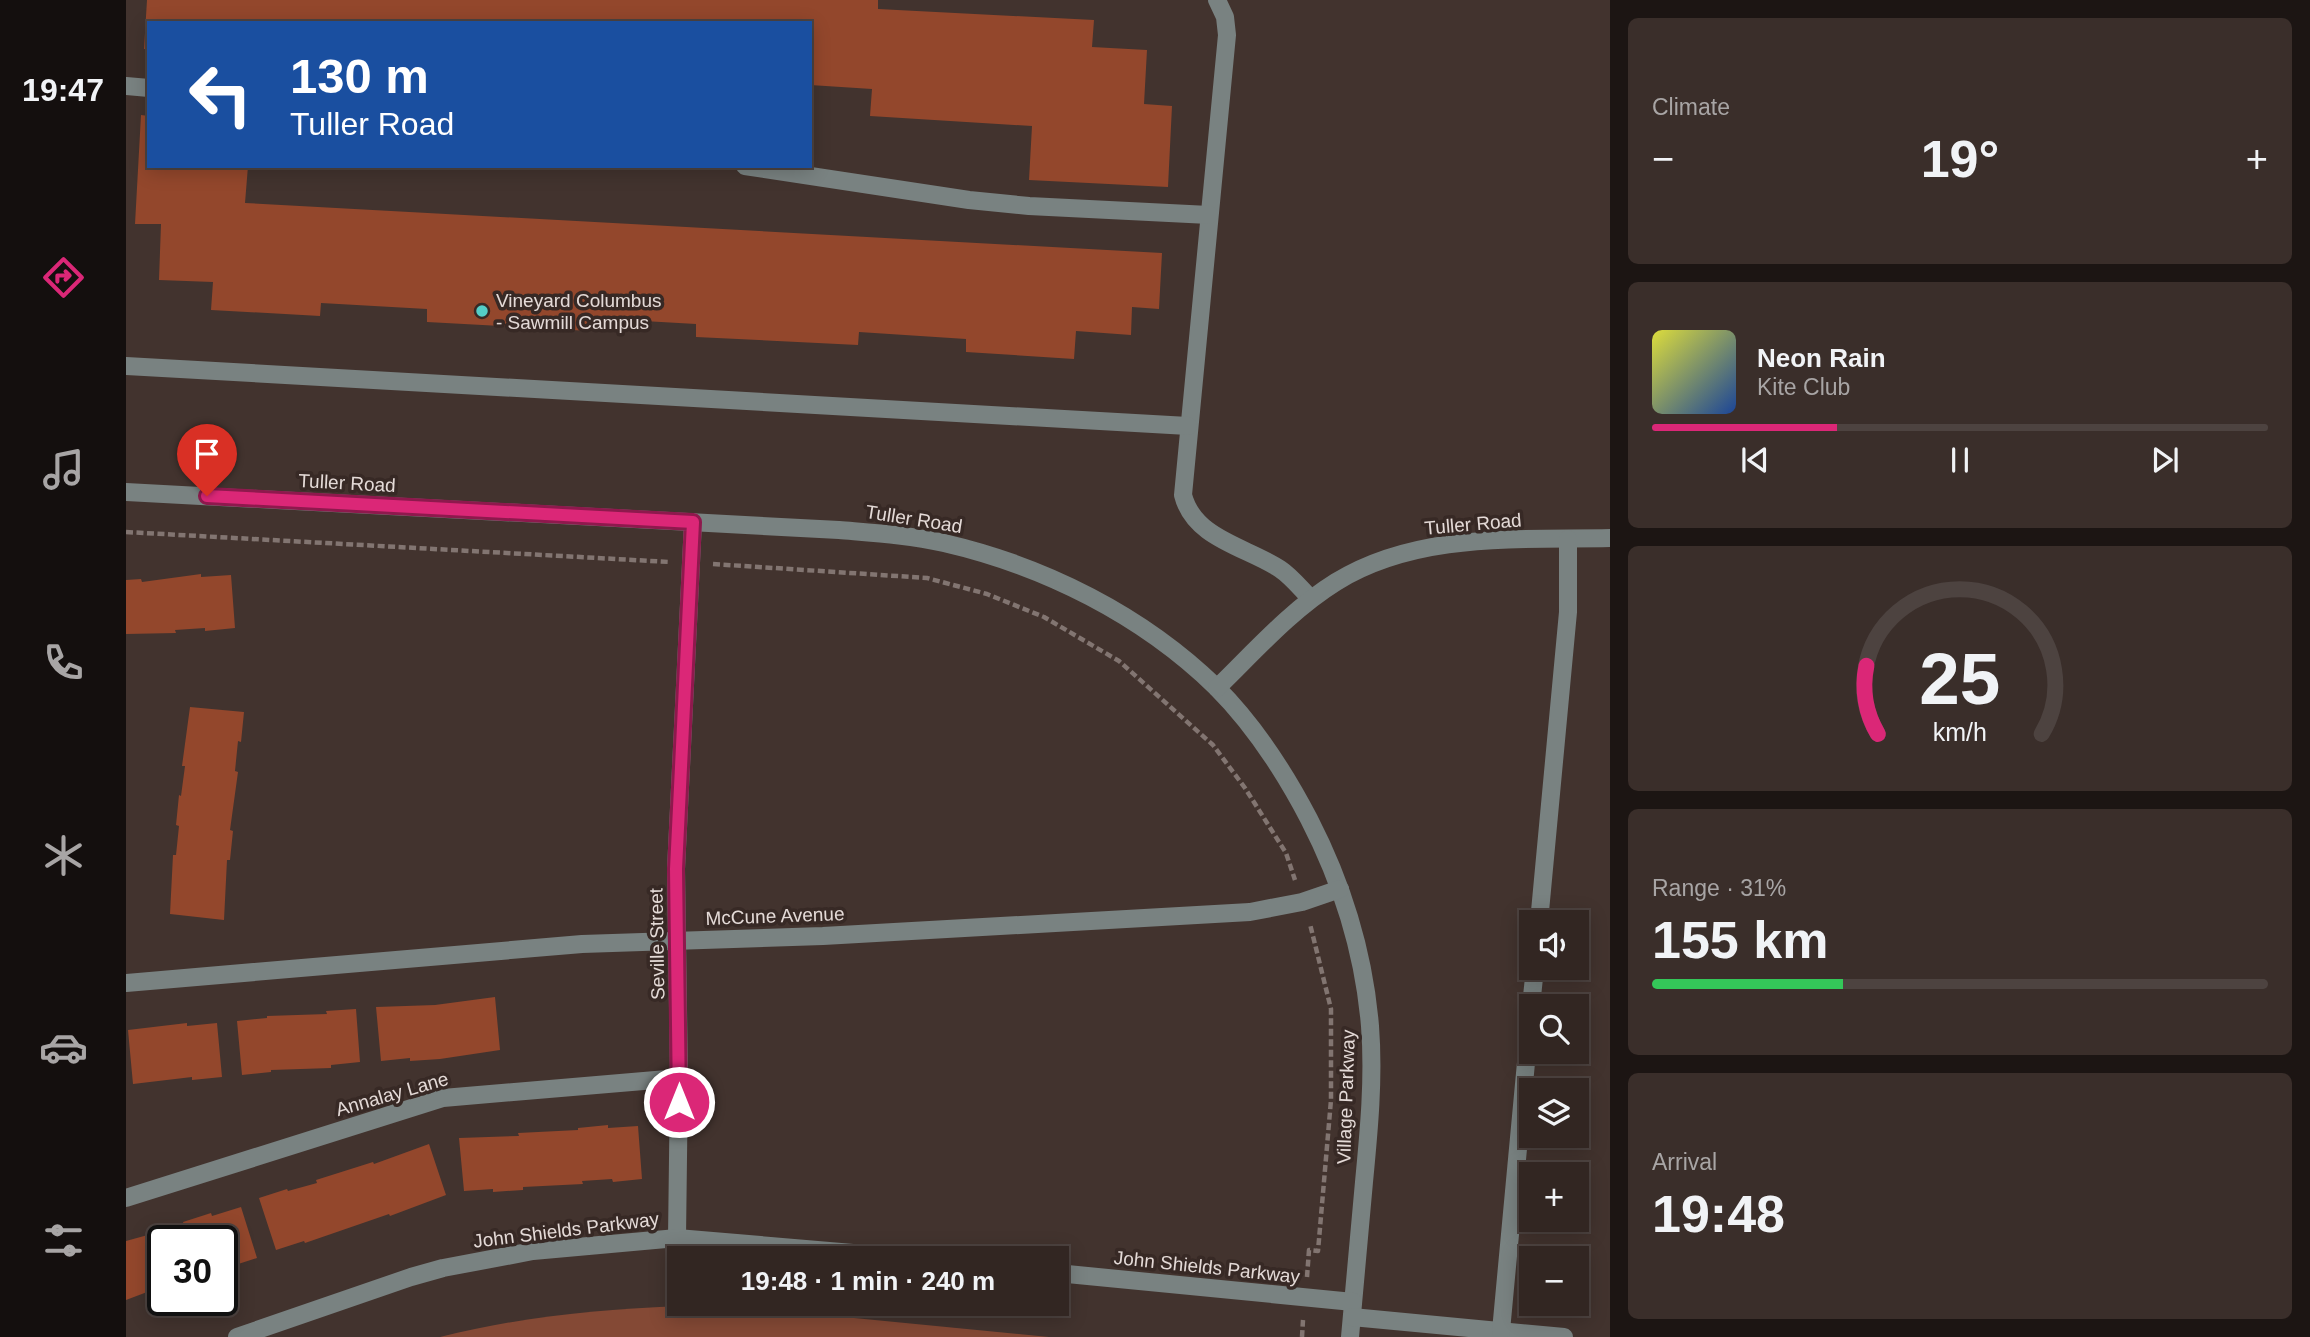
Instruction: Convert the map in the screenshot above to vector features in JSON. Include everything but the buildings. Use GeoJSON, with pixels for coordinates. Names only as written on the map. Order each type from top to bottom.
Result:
{"type":"FeatureCollection","features":[{"type":"Feature","properties":{"kind":"street"},"geometry":{"type":"LineString","coordinates":[[1217,0],[1225,17],[1227,35],[1188,426],[1183,489],[1185,502],[1192,516],[1225,541],[1282,570],[1311,599]]}},
{"type":"Feature","properties":{"kind":"street"},"geometry":{"type":"LineString","coordinates":[[126,86],[147,88]]}},
{"type":"Feature","properties":{"kind":"street"},"geometry":{"type":"LineString","coordinates":[[758,168],[969,200],[1028,206],[1209,215]]}},
{"type":"Feature","properties":{"kind":"street"},"geometry":{"type":"LineString","coordinates":[[126,366],[1188,426]]}},
{"type":"Feature","properties":{"kind":"street","name":"Tuller Road"},"geometry":{"type":"LineString","coordinates":[[126,492],[877,533],[940,542],[994,556],[1043,574],[1108,607],[1164,644],[1217,688],[1311,599],[1362,568],[1406,552],[1470,542],[1610,538]]}},
{"type":"Feature","properties":{"kind":"street","name":"Seville Street"},"geometry":{"type":"LineString","coordinates":[[677,1238],[679,940],[676,869],[693,522]]}},
{"type":"Feature","properties":{"kind":"street"},"geometry":{"type":"LineString","coordinates":[[1540,910],[1568,612],[1568,539]]}},
{"type":"Feature","properties":{"kind":"street","name":"Village Parkway"},"geometry":{"type":"LineString","coordinates":[[1217,688],[1252,731],[1300,802],[1340,889],[1361,965],[1371,1051],[1371,1108],[1350,1337]]}},
{"type":"Feature","properties":{"kind":"street","name":"McCune Avenue"},"geometry":{"type":"LineString","coordinates":[[126,983],[568,945],[823,936],[1250,912],[1302,902],[1340,889]]}},
{"type":"Feature","properties":{"kind":"street"},"geometry":{"type":"LineString","coordinates":[[1501,1331],[1526,1064]]}},
{"type":"Feature","properties":{"kind":"street","name":"Annalay Lane"},"geometry":{"type":"LineString","coordinates":[[126,1198],[443,1098],[679,1078]]}},
{"type":"Feature","properties":{"kind":"street","name":"John Shields Parkway"},"geometry":{"type":"LineString","coordinates":[[237,1337],[370,1290],[443,1268],[533,1251],[677,1238],[771,1246]]}},
{"type":"Feature","properties":{"kind":"street","name":"John Shields Parkway"},"geometry":{"type":"LineString","coordinates":[[1069,1274],[1564,1337]]}},
{"type":"Feature","properties":{"kind":"path"},"geometry":{"type":"LineString","coordinates":[[126,532],[927,578],[987,594],[1044,617],[1119,661],[1213,745],[1245,788],[1286,853],[1311,929],[1331,1009],[1331,1100],[1318,1251],[1309,1250],[1307,1283]]}},
{"type":"Feature","properties":{"kind":"path"},"geometry":{"type":"LineString","coordinates":[[1302,1337],[1304,1315]]}},
{"type":"Feature","properties":{"kind":"shaded area"},"geometry":{"type":"Polygon","coordinates":[[[667,1307],[667,1316],[834,1316],[1049,1337],[440,1337],[500,1324],[620,1309],[667,1307]]]}},
{"type":"Feature","properties":{"kind":"place","name":"Vineyard Columbus - Sawmill Campus"},"geometry":{"type":"Point","coordinates":[482,311]}},
{"type":"Feature","properties":{"kind":"route"},"geometry":{"type":"LineString","coordinates":[[207,496],[693,522],[676,869],[679,1102]]}}]}
